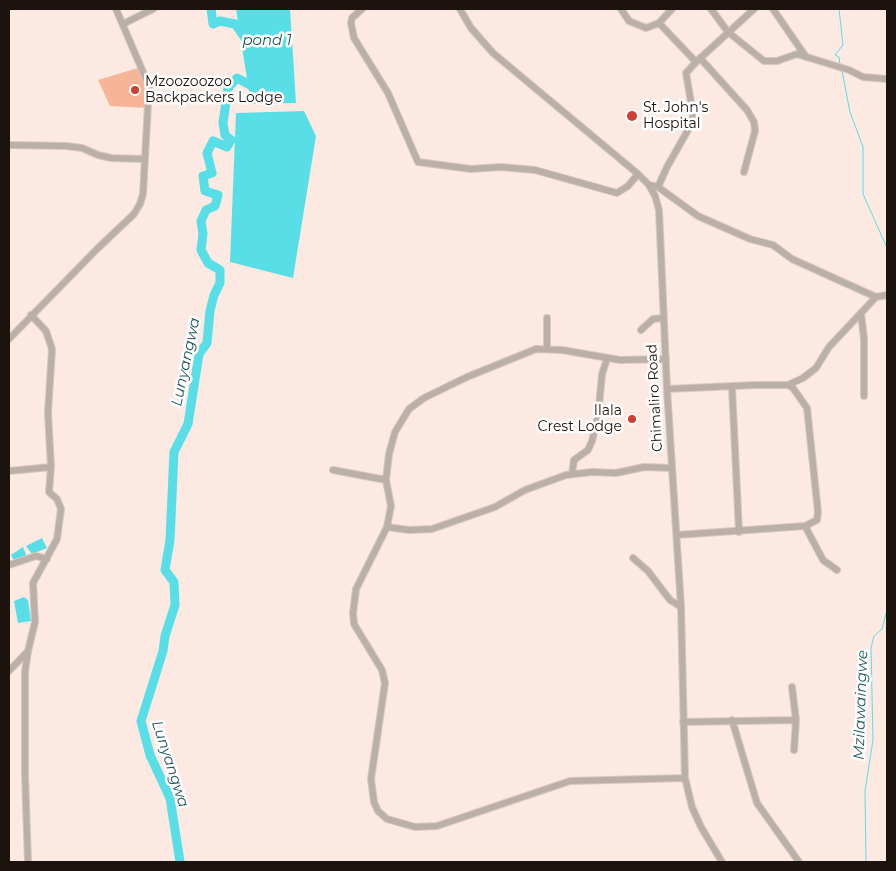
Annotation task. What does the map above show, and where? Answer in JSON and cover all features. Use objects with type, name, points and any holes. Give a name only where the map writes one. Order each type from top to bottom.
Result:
[{"type":"street","points":[[9,339],[134,214],[143,194],[148,86],[116,9]]},
{"type":"street","points":[[123,24],[153,9]]},
{"type":"street","points":[[362,9],[352,18],[354,38],[388,93],[418,162],[471,169],[501,167],[535,170],[617,193],[628,186],[638,174]]},
{"type":"street","name":"Chimaliro Road","points":[[460,9],[471,28],[493,53],[649,185],[659,210],[671,468],[681,607],[685,778],[692,808],[701,828],[722,862]]},
{"type":"street","points":[[621,9],[629,20],[638,26],[646,28],[659,23],[672,9]]},
{"type":"street","points":[[711,9],[728,32],[764,61],[776,61],[794,54],[849,70],[863,78],[887,79]]},
{"type":"street","points":[[658,187],[692,123],[693,114],[686,73],[754,9]]},
{"type":"street","points":[[774,9],[806,56]]},
{"type":"street","points":[[659,23],[747,110],[754,122],[755,131],[744,172]]},
{"type":"street","points":[[9,145],[66,146],[82,148],[98,156],[144,159]]},
{"type":"street","points":[[649,185],[658,187],[698,216],[750,239],[773,245],[792,259],[876,297]]},
{"type":"street","points":[[667,389],[788,385],[803,378],[816,368],[829,347],[876,297],[887,294]]},
{"type":"street","points":[[861,313],[864,339],[864,396]]},
{"type":"street","points":[[28,862],[25,775],[28,651],[35,622],[33,583],[57,539],[61,517],[59,501],[49,494],[51,466],[48,414],[52,349],[46,331],[31,315]]},
{"type":"street","points":[[547,318],[547,348]]},
{"type":"street","points":[[641,330],[653,320],[663,318]]},
{"type":"street","points":[[666,359],[607,359],[547,348],[536,349],[467,376],[424,398],[409,409],[395,432],[386,480],[391,506],[387,527],[356,589],[353,613],[354,624],[382,670],[385,683],[370,779],[374,802],[378,811],[387,819],[415,827],[437,826],[570,781],[685,778]]},
{"type":"street","points":[[572,474],[574,460],[588,450],[592,440],[598,417],[602,374],[607,359]]},
{"type":"street","points":[[677,535],[805,526],[817,520],[815,464],[807,408],[800,396],[788,385]]},
{"type":"street","points":[[732,387],[738,532]]},
{"type":"street","points":[[9,471],[51,466]]},
{"type":"street","points":[[387,527],[408,530],[432,529],[495,507],[525,490],[572,474],[592,472],[616,473],[644,467],[671,468]]},
{"type":"street","points":[[333,470],[386,480]]},
{"type":"street","points":[[805,526],[823,560],[837,570]]},
{"type":"street","points":[[9,565],[36,556],[47,559]]},
{"type":"street","points":[[633,558],[648,571],[670,600],[681,607]]},
{"type":"street","points":[[9,671],[28,651]]},
{"type":"street","points":[[792,688],[796,720],[794,750]]},
{"type":"street","points":[[732,720],[757,803],[799,862]]},
{"type":"street","points":[[683,722],[796,720]]},
{"type":"shaded area","points":[[141,67],[145,76],[147,108],[110,106],[98,80]]},
{"type":"water","name":"pond 1","points":[[236,9],[290,9],[296,103],[251,104]]},
{"type":"water","points":[[304,111],[316,136],[293,278],[230,262],[236,113]]},
{"type":"water","points":[[42,538],[47,548],[32,554],[26,546]]},
{"type":"water","points":[[23,547],[27,557],[15,562],[11,555]]},
{"type":"water","points":[[24,597],[28,600],[31,621],[18,623],[14,601]]},
{"type":"waterway","name":"Lunyangwa","points":[[211,9],[213,24],[220,21],[235,24],[245,38],[247,38]]},
{"type":"waterway","name":"Mzilawaingwe","points":[[839,9],[843,45],[835,55],[839,57],[840,65]]},
{"type":"waterway","name":"Mzilawaingwe","points":[[842,71],[850,112],[863,147],[863,194],[887,248]]},
{"type":"waterway","name":"Lunyangwa","points":[[180,862],[170,798],[150,755],[141,721],[175,605],[174,582],[165,570],[170,540],[174,452],[188,424],[199,354],[207,343],[210,311],[214,295],[220,283],[220,270],[208,263],[201,250],[203,234],[201,221],[206,210],[215,206],[218,195],[205,191],[203,176],[212,173],[207,153],[213,141],[227,147],[231,140],[225,135],[223,123],[228,88],[237,78],[252,86],[257,84]]},
{"type":"waterway","name":"Mzilawaingwe","points":[[866,862],[865,791],[873,740],[871,648],[874,636],[882,629],[887,610]]},
{"type":"place","name":"Mzoozoozoo Backpackers Lodge","points":[[135,90]]},
{"type":"place","name":"St. John's Hospital","points":[[632,116]]},
{"type":"place","name":"Ilala Crest Lodge","points":[[632,419]]}]
